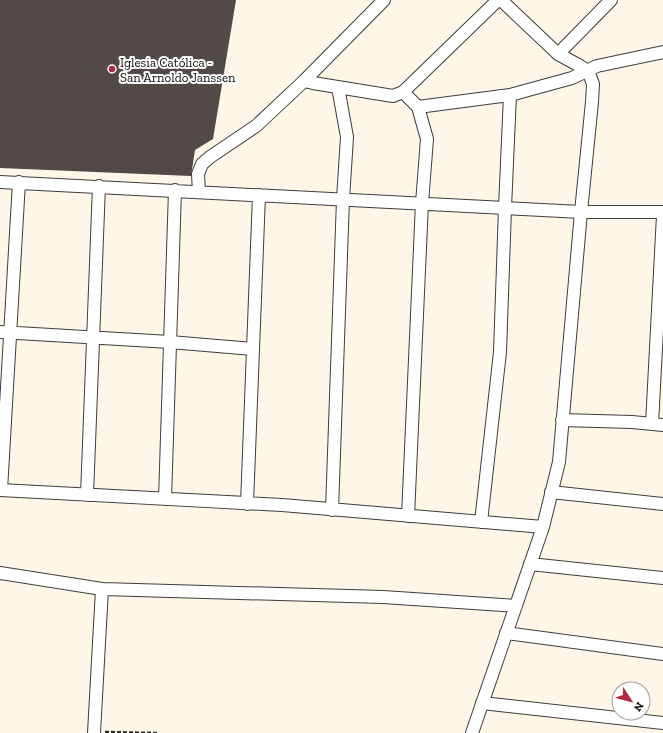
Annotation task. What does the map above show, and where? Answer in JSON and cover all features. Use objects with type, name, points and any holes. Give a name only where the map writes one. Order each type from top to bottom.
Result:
[{"type":"street","points":[[199,192],[198,174],[202,164],[256,126],[304,81],[384,0]]},
{"type":"street","points":[[304,81],[393,96],[402,92],[498,0]]},
{"type":"street","points":[[472,733],[543,527],[559,462],[580,212],[593,84],[586,70],[558,54],[501,0]]},
{"type":"street","points":[[558,54],[611,0]]},
{"type":"street","points":[[418,108],[510,95],[572,78],[597,66],[663,52]]},
{"type":"street","points":[[332,510],[343,199],[347,137],[338,87]]},
{"type":"street","points":[[402,92],[418,108],[426,139],[408,516]]},
{"type":"street","points":[[481,522],[500,352],[510,95]]},
{"type":"street","points":[[0,182],[580,212],[663,214],[657,424],[562,420]]},
{"type":"street","points":[[19,182],[5,333],[1,490],[247,504],[543,527]]},
{"type":"street","points":[[87,495],[98,186]]},
{"type":"street","points":[[165,499],[175,190]]},
{"type":"street","points":[[247,504],[259,195]]},
{"type":"street","points":[[5,333],[170,342],[252,349]]},
{"type":"street","points":[[552,492],[663,504]]},
{"type":"street","points":[[530,564],[663,578]]},
{"type":"street","points":[[0,573],[102,589],[383,596],[516,606]]},
{"type":"street","points":[[94,732],[102,589]]},
{"type":"street","points":[[506,633],[663,654]]},
{"type":"street","points":[[482,703],[663,723]]},
{"type":"path","points":[[94,732],[159,733]]},
{"type":"building","name":"Iglesia Católica - San Arnoldo Janssen","points":[[0,0],[236,0],[213,139],[195,150],[191,176],[0,168]]},
{"type":"place","name":"Iglesia Católica - San Arnoldo Janssen","points":[[112,69]]}]
